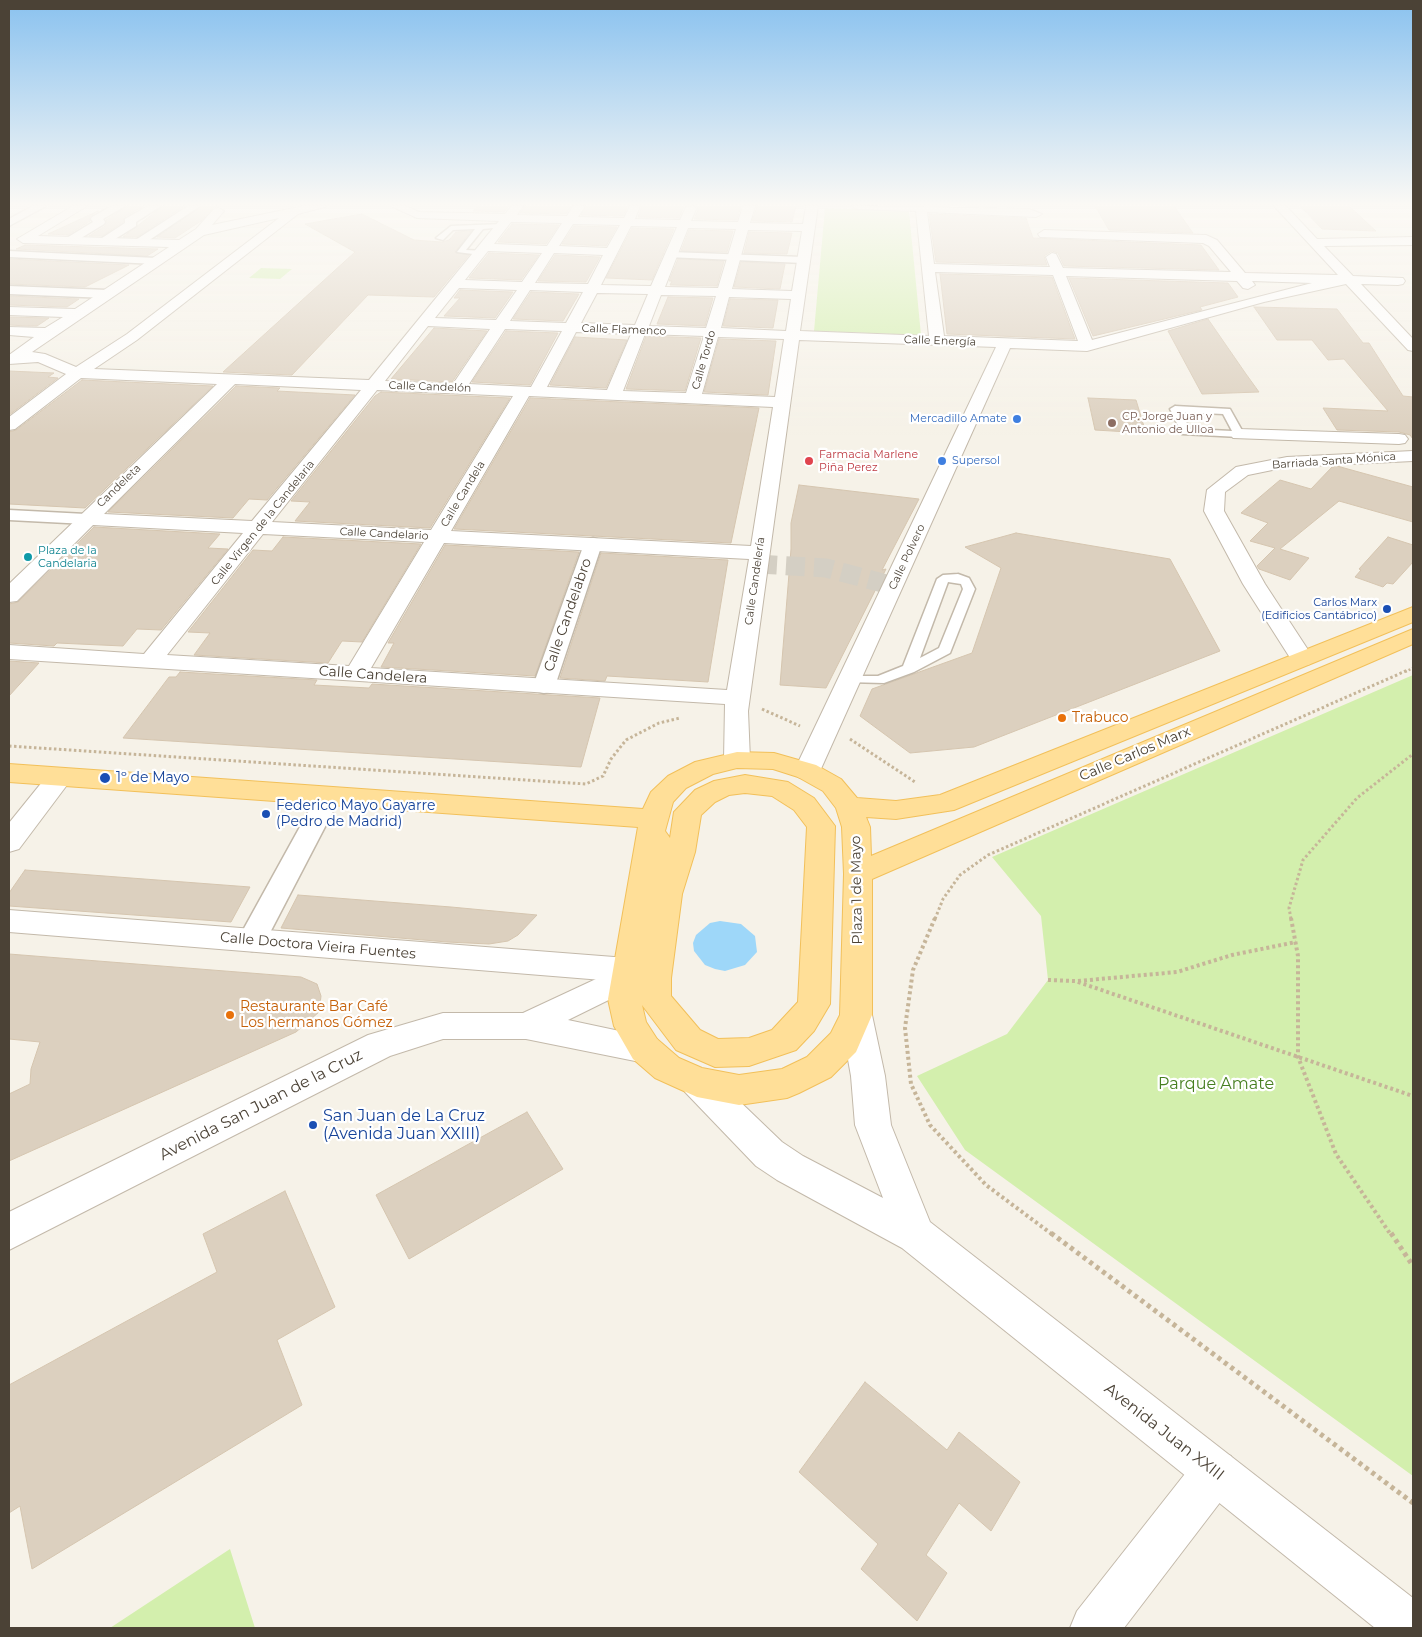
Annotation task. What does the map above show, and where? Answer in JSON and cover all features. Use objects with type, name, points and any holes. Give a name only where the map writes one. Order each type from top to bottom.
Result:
[{"type":"main road","name":"Calle Carlos Marx","points":[[849,806],[896,810],[944,804],[1413,614]]},
{"type":"main road","name":"Calle Carlos Marx","points":[[858,874],[966,826],[1413,636]]},
{"type":"main road","name":"Plaza 1 de Mayo","points":[[736,760],[774,761],[807,771],[832,786],[849,806],[856,827],[858,874],[856,1015],[844,1042],[819,1067],[787,1083],[739,1090],[697,1082],[667,1068],[645,1049],[630,1026],[624,999],[652,826],[662,798],[677,782],[704,768],[736,760]]},
{"type":"main road","points":[[9,774],[329,796],[652,826],[666,854],[669,872],[668,893],[655,978],[654,1000],[688,1040],[715,1053],[749,1052],[784,1040],[802,1022],[814,1004],[821,826],[804,804],[778,788],[745,784],[723,787],[705,796],[688,812],[681,852],[668,893]]},
{"type":"street","points":[[12,359],[124,282]]},
{"type":"street","points":[[9,425],[77,373],[132,337],[202,282]]},
{"type":"street","points":[[458,388],[528,282]]},
{"type":"street","name":"Calle Candela","points":[[356,674],[438,536],[571,328],[595,282]]},
{"type":"street","points":[[613,395],[660,282]]},
{"type":"street","name":"Calle Tordo","points":[[693,398],[727,282]]},
{"type":"street","name":"Calle Candelería","points":[[736,760],[746,703],[760,553],[800,282]]},
{"type":"street","points":[[930,282],[937,341]]},
{"type":"street","points":[[1061,282],[1087,346]]},
{"type":"street","points":[[1245,282],[1260,300]]},
{"type":"street","name":"Calle Energía","points":[[792,337],[1087,346],[1329,282]]},
{"type":"street","points":[[1352,282],[1413,347]]},
{"type":"street","points":[[1381,282],[1401,284]]},
{"type":"street","points":[[456,284],[798,296]]},
{"type":"street","name":"Calle Virgen de la Candelaria","points":[[150,661],[456,284]]},
{"type":"street","points":[[9,290],[106,294]]},
{"type":"street","points":[[9,311],[78,313]]},
{"type":"street","points":[[1387,319],[1404,319]]},
{"type":"street","name":"Calle Flamenco","points":[[426,322],[792,337]]},
{"type":"street","points":[[9,331],[48,333]]},
{"type":"street","points":[[88,349],[132,337]]},
{"type":"street","name":"Calle Polvero","points":[[807,771],[1005,343]]},
{"type":"street","points":[[12,359],[70,353]]},
{"type":"street","points":[[40,357],[77,373]]},
{"type":"street","name":"Calle Candelón","points":[[77,373],[782,402]]},
{"type":"street","name":"Candeleta","points":[[9,596],[232,378]]},
{"type":"street","points":[[1238,434],[1413,440]]},
{"type":"street","name":"Barriada Santa Mónica","points":[[1302,659],[1254,584],[1214,511],[1216,490],[1242,471],[1288,462],[1413,456]]},
{"type":"street","name":"Calle Candelario","points":[[9,515],[760,553]]},
{"type":"street","name":"Calle Candelabro","points":[[544,686],[593,544]]},
{"type":"street","name":"Calle Candelera","points":[[9,652],[544,686],[746,703]]},
{"type":"street","points":[[9,842],[60,777]]},
{"type":"street","points":[[252,940],[329,796]]},
{"type":"street","name":"Calle Doctora Vieira Fuentes","points":[[9,921],[252,940],[627,974]]},
{"type":"street","points":[[526,1026],[627,974]]},
{"type":"street","points":[[856,1015],[868,1076],[873,1125],[916,1236]]},
{"type":"street","name":"Avenida San Juan de la Cruz","points":[[9,1232],[380,1045],[443,1026],[526,1026],[645,1049]]},
{"type":"street","name":"Avenida Juan XXIII","points":[[697,1082],[769,1154],[790,1168],[916,1236],[1412,1628]]},
{"type":"street","points":[[1094,1628],[1215,1472]]},
{"type":"lane","points":[[1175,409],[1226,411],[1238,434],[1186,432],[1175,409]]},
{"type":"lane","points":[[851,679],[879,680],[908,669],[945,650],[969,589],[965,581],[958,578],[943,579],[908,669]]},
{"type":"path","points":[[1413,668],[988,855],[960,875],[943,899],[913,970],[905,1028],[911,1084],[930,1125],[986,1185],[1413,1503]]},
{"type":"path","points":[[746,703],[761,708],[793,724],[806,727]]},
{"type":"path","points":[[9,746],[586,784],[603,776],[611,758],[626,740],[659,723],[684,717]]},
{"type":"path","points":[[843,737],[849,738],[920,785]]},
{"type":"path","points":[[1413,754],[1357,798],[1303,860],[1289,908],[1298,956],[1298,1057],[1336,1154],[1413,1266]]},
{"type":"path","points":[[1048,980],[1075,981],[1177,972],[1232,955],[1296,942]]},
{"type":"path","points":[[1075,981],[1413,1096]]},
{"type":"green space","points":[[818,282],[916,282],[921,335],[814,331]]},
{"type":"green space","name":"Parque Amate","points":[[1413,675],[1413,1476],[965,1150],[917,1076],[1007,1034],[1048,980],[1041,916],[992,857]]},
{"type":"green space","points":[[230,1549],[255,1628],[110,1628]]},
{"type":"water","points":[[720,921],[741,924],[755,936],[757,952],[745,965],[725,971],[715,969],[705,965],[694,951],[693,943],[696,935],[710,923]]},
{"type":"building","points":[[9,282],[94,282],[85,287],[9,284]]},
{"type":"building","points":[[322,282],[446,282],[434,297],[368,295],[292,375],[223,372]]},
{"type":"building","points":[[671,282],[718,282],[717,286],[670,285]]},
{"type":"building","points":[[735,282],[781,282],[780,289],[734,287]]},
{"type":"building","points":[[941,282],[1054,282],[1075,339],[947,334]]},
{"type":"building","points":[[1071,282],[1228,283],[1238,297],[1200,307],[1202,310],[1093,336]]},
{"type":"building","points":[[460,290],[513,292],[495,318],[444,316],[460,298],[454,298]]},
{"type":"building","points":[[531,292],[579,294],[563,321],[513,319]]},
{"type":"building","points":[[9,296],[79,299],[67,307],[9,305]]},
{"type":"building","points":[[668,297],[713,298],[705,326],[657,324]]},
{"type":"building","points":[[730,299],[778,300],[773,328],[723,326]]},
{"type":"building","points":[[1254,307],[1337,309],[1363,343],[1369,343],[1403,396],[1413,397],[1413,439],[1410,435],[1399,432],[1337,430],[1323,408],[1388,411],[1344,359],[1328,360],[1312,340],[1277,340]]},
{"type":"building","points":[[9,317],[49,318],[37,326],[28,326],[9,325]]},
{"type":"building","points":[[1208,319],[1259,392],[1202,394],[1168,331]]},
{"type":"building","points":[[434,328],[487,331],[452,382],[391,379]]},
{"type":"building","points":[[506,331],[558,333],[530,385],[472,382]]},
{"type":"building","points":[[646,336],[701,338],[685,391],[626,389]]},
{"type":"building","points":[[575,337],[627,340],[606,388],[550,385]]},
{"type":"building","points":[[719,339],[776,341],[768,395],[704,392]]},
{"type":"building","points":[[9,371],[54,373],[48,377],[58,378],[9,415]]},
{"type":"building","points":[[82,380],[213,386],[85,508],[9,504],[9,432],[16,430]]},
{"type":"building","points":[[236,386],[280,388],[277,391],[355,395],[267,500],[249,499],[233,518],[108,512]]},
{"type":"building","points":[[381,392],[510,398],[430,528],[295,521],[310,502],[291,501],[375,396]]},
{"type":"building","points":[[530,398],[759,408],[731,543],[454,529]]},
{"type":"building","points":[[1088,398],[1136,400],[1146,433],[1095,430]]},
{"type":"building","points":[[1337,466],[1413,487],[1413,522],[1339,501],[1280,549],[1309,558],[1290,580],[1259,569],[1257,566],[1275,548],[1250,541],[1268,523],[1241,513],[1280,480],[1311,489],[1332,467]]},
{"type":"building","points":[[799,485],[919,499],[882,570],[886,569],[826,688],[780,685],[791,549],[791,523]]},
{"type":"building","points":[[94,527],[220,534],[208,548],[228,549],[161,630],[137,629],[123,646],[57,643],[54,646],[9,643],[9,604],[18,602]]},
{"type":"building","points":[[1016,533],[1170,559],[1220,651],[974,747],[910,753],[860,716],[872,689],[972,653],[1001,568],[965,547]]},
{"type":"building","points":[[283,537],[421,544],[362,642],[342,641],[328,663],[194,655],[210,633],[188,632],[253,550],[272,551]]},
{"type":"building","points":[[1388,537],[1413,545],[1413,562],[1393,584],[1387,583],[1383,587],[1355,577],[1361,570],[1359,569]]},
{"type":"building","points":[[445,545],[579,552],[535,676],[381,667],[394,643],[388,643]]},
{"type":"building","points":[[601,553],[728,560],[708,682],[607,676],[605,681],[560,678]]},
{"type":"building","points":[[9,661],[39,663],[9,696]]},
{"type":"building","points":[[180,672],[317,680],[314,685],[369,688],[372,684],[600,698],[581,767],[123,738],[169,677],[176,677]]},
{"type":"building","points":[[25,870],[250,887],[231,922],[9,906],[9,893]]},
{"type":"building","points":[[298,895],[537,915],[518,935],[508,941],[489,944],[281,928]]},
{"type":"building","points":[[9,954],[301,977],[317,984],[321,996],[319,1012],[296,1032],[9,1161],[9,1094],[30,1084],[31,1069],[40,1042],[9,1039]]},
{"type":"building","points":[[527,1112],[563,1169],[409,1259],[376,1195]]},
{"type":"building","points":[[285,1191],[335,1307],[277,1340],[302,1405],[32,1569],[20,1506],[9,1513],[9,1385],[217,1272],[203,1234]]},
{"type":"building","points":[[865,1382],[947,1450],[959,1432],[1020,1482],[991,1531],[959,1503],[926,1555],[947,1573],[917,1621],[861,1569],[878,1544],[799,1472]]},
{"type":"tunnel","points":[[758,564],[826,568],[894,586]]},
{"type":"place","name":"Mercadillo Amate","points":[[1017,419]]},
{"type":"place","name":"CP. Jorge Juan y Antonio de Ulloa","points":[[1112,423]]},
{"type":"place","name":"Farmacia Marlene Piña Perez","points":[[809,461]]},
{"type":"place","name":"Supersol","points":[[942,461]]},
{"type":"place","name":"Plaza de la Candelaria","points":[[28,557]]},
{"type":"place","name":"Carlos Marx (Edificios Cantábrico)","points":[[1387,609]]},
{"type":"place","name":"Trabuco","points":[[1062,718]]},
{"type":"place","name":"1º de Mayo","points":[[105,778]]},
{"type":"place","name":"Federico Mayo Gayarre (Pedro de Madrid)","points":[[266,814]]},
{"type":"place","name":"Restaurante Bar Café Los hermanos Gómez","points":[[230,1015]]},
{"type":"place","name":"San Juan de La Cruz (Avenida Juan XXIII)","points":[[313,1125]]}]
